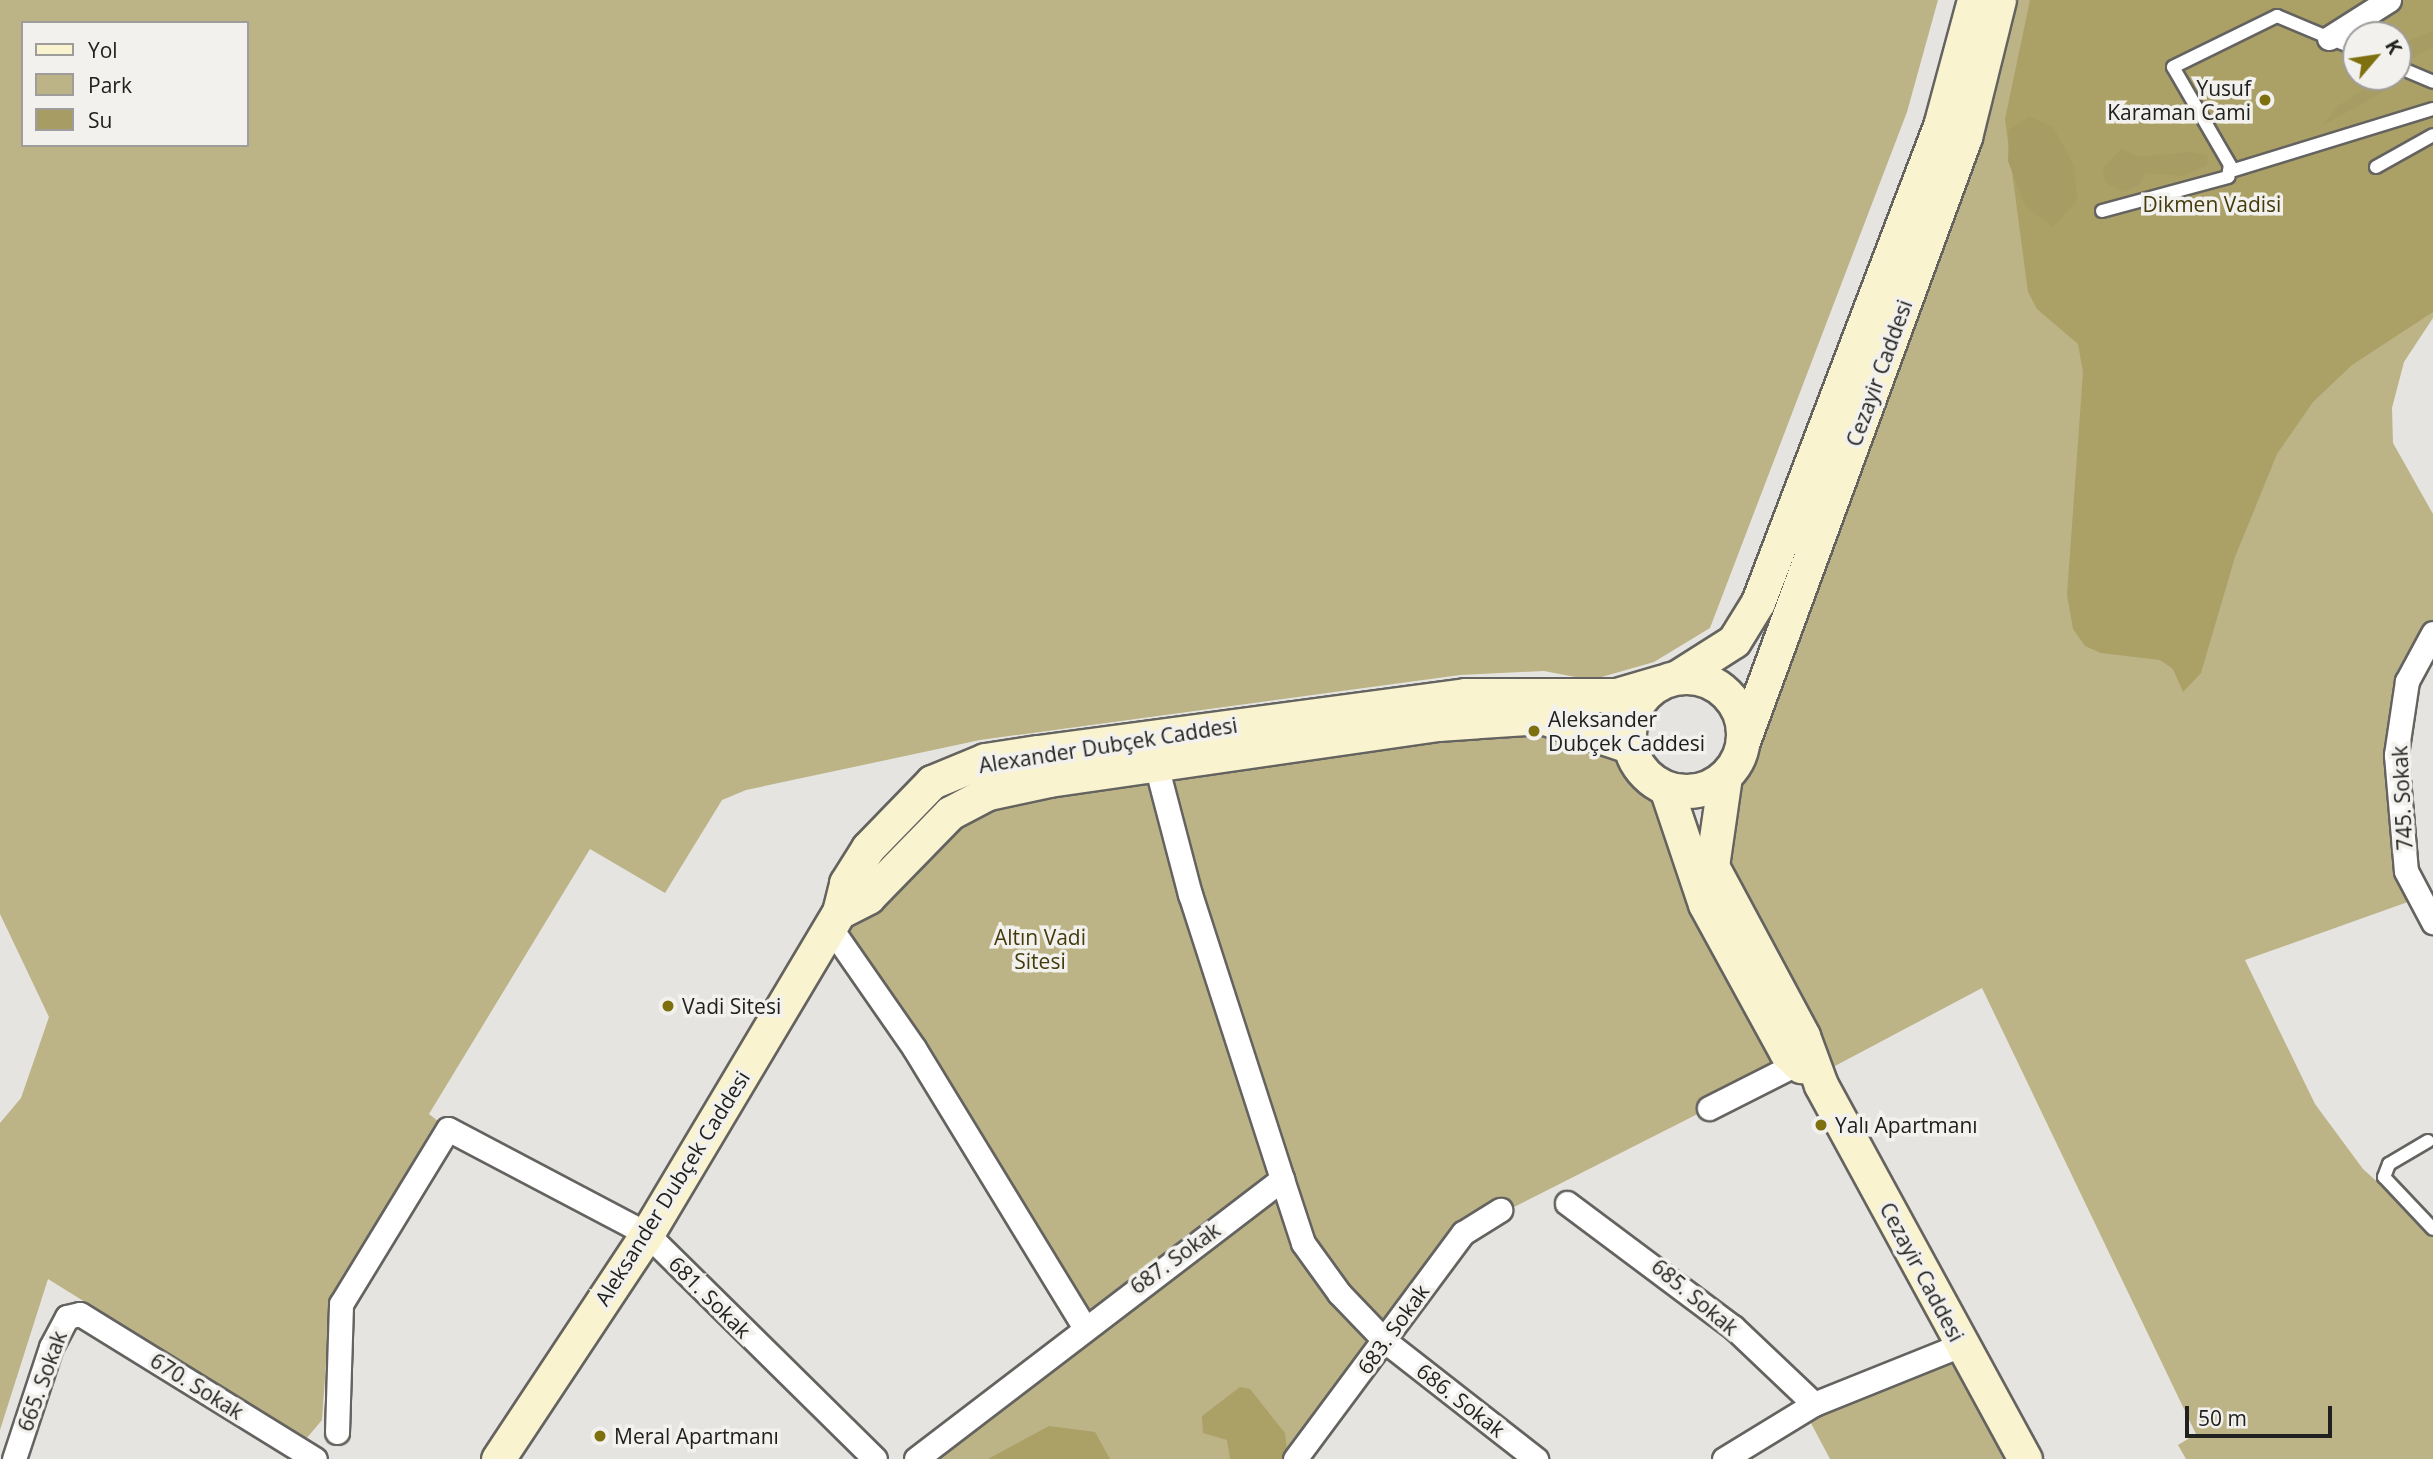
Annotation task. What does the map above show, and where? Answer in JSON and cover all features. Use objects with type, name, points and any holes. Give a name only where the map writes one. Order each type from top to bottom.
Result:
[{"type":"main road","name":"Cezayir Caddesi","points":[[1670,679],[1734,640],[1758,602],[1940,126],[1974,0]]},
{"type":"main road","name":"Cezayir Caddesi","points":[[1743,741],[1965,137],[1999,0]]},
{"type":"main road","points":[[1698,677],[1729,695],[1739,710],[1743,741],[1725,776],[1705,789],[1666,789],[1649,779],[1629,746],[1634,708],[1670,679],[1698,677]]},
{"type":"main road","name":"Alexander Dubçek Caddesi","points":[[835,919],[846,883],[894,817],[932,782],[985,760],[1465,695],[1616,695],[1670,679]]},
{"type":"main road","name":"Alexander Dubçek Caddesi","points":[[835,919],[868,897],[950,813],[988,793],[1155,761],[1542,717],[1629,746]]},
{"type":"main road","name":"Cezayir Caddesi","points":[[1725,776],[1713,866],[1725,916]]},
{"type":"main road","name":"Cezayir Caddesi","points":[[1666,789],[1725,916],[2025,1459]]},
{"type":"main road","name":"Aleksander Dubçek Caddesi","points":[[498,1459],[647,1234],[835,919]]},
{"type":"street","points":[[2329,38],[2389,0]]},
{"type":"street","name":"745. Sokak","points":[[2433,632],[2407,681],[2396,755],[2406,871],[2433,922]]},
{"type":"street","points":[[1155,761],[1190,894],[1303,1243],[1385,1341]]},
{"type":"street","points":[[835,919],[1083,1325]]},
{"type":"street","points":[[1709,1108],[1802,1059]]},
{"type":"street","name":"681. Sokak","points":[[337,1432],[341,1304],[448,1129],[647,1234],[875,1459]]},
{"type":"street","name":"687. Sokak","points":[[916,1459],[1083,1325],[1282,1179]]},
{"type":"street","name":"685. Sokak","points":[[1567,1203],[1693,1294],[1814,1404]]},
{"type":"street","name":"683. Sokak","points":[[1295,1459],[1463,1233],[1500,1210]]},
{"type":"street","name":"665. Sokak","points":[[14,1459],[51,1347],[66,1317],[80,1314]]},
{"type":"street","name":"670. Sokak","points":[[80,1314],[315,1459]]},
{"type":"street","name":"686. Sokak","points":[[1385,1341],[1536,1459]]},
{"type":"street","points":[[1724,1459],[1814,1404],[1961,1345]]},
{"type":"lane","points":[[2231,171],[2173,67],[2266,17],[2342,43]]},
{"type":"lane","points":[[2412,73],[2433,82]]},
{"type":"lane","points":[[2102,211],[2223,180],[2231,171],[2433,109]]},
{"type":"lane","points":[[2376,167],[2433,135]]},
{"type":"lane","points":[[2428,1141],[2389,1164],[2385,1177],[2433,1229]]},
{"type":"green space","points":[[0,0],[1938,0],[1907,112],[1710,628],[1654,662],[1591,680],[1544,671],[1460,675],[980,740],[746,790],[722,800],[665,893],[590,849],[429,1114],[448,1129],[341,1304],[326,1364],[322,1420],[306,1439],[48,1279],[0,1430],[0,1123],[21,1098],[49,1017],[0,914]]},
{"type":"green space","points":[[1999,0],[2433,0],[2433,318],[2404,362],[2392,408],[2393,443],[2433,514],[2433,633],[2396,755],[2419,898],[2245,960],[2315,1104],[2363,1169],[2433,1232],[2433,1459],[2186,1459],[2178,1445],[2196,1434],[1982,988],[1818,1075],[1713,834]]},
{"type":"green space","name":"Dikmen Vadisi","points":[[2030,0],[2433,0],[2433,312],[2352,365],[2313,402],[2277,454],[2235,557],[2201,673],[2183,692],[2173,669],[2160,660],[2101,653],[2085,646],[2073,629],[2067,595],[2083,372],[2078,344],[2037,309],[2028,292],[2005,119]]},
{"type":"green space","name":"Altın Vadi Sitesi","points":[[1438,724],[1590,731],[1637,764],[1705,904],[1798,1063],[1463,1233],[1295,1459],[916,1459],[1083,1325],[830,927],[950,813]]},
{"type":"green space","points":[[1961,1345],[2025,1459],[1830,1459],[1804,1410]]},
{"type":"green space","points":[[1240,1387],[1250,1389],[1285,1433],[1288,1459],[1230,1459],[1227,1440],[1203,1433],[1202,1416]]},
{"type":"green space","points":[[1049,1426],[1095,1432],[1110,1459],[988,1459]]},
{"type":"water","points":[[2433,31],[2433,47],[2413,58],[2412,39]]},
{"type":"water","points":[[2361,91],[2384,91],[2322,126],[2338,106]]},
{"type":"water","points":[[2029,116],[2053,127],[2074,166],[2077,200],[2053,227],[2025,206],[2008,161],[2009,130]]},
{"type":"water","points":[[2121,149],[2140,157],[2192,152],[2208,156],[2207,165],[2183,176],[2146,173],[2139,186],[2122,192],[2105,182],[2103,168]]},
{"type":"place","name":"Yusuf Karaman Cami","points":[[2265,100]]},
{"type":"place","name":"Aleksander Dubçek Caddesi","points":[[1534,731]]},
{"type":"place","name":"Vadi Sitesi","points":[[668,1006]]},
{"type":"place","name":"Yalı Apartmanı","points":[[1821,1125]]},
{"type":"place","name":"Meral Apartmanı","points":[[600,1436]]}]
